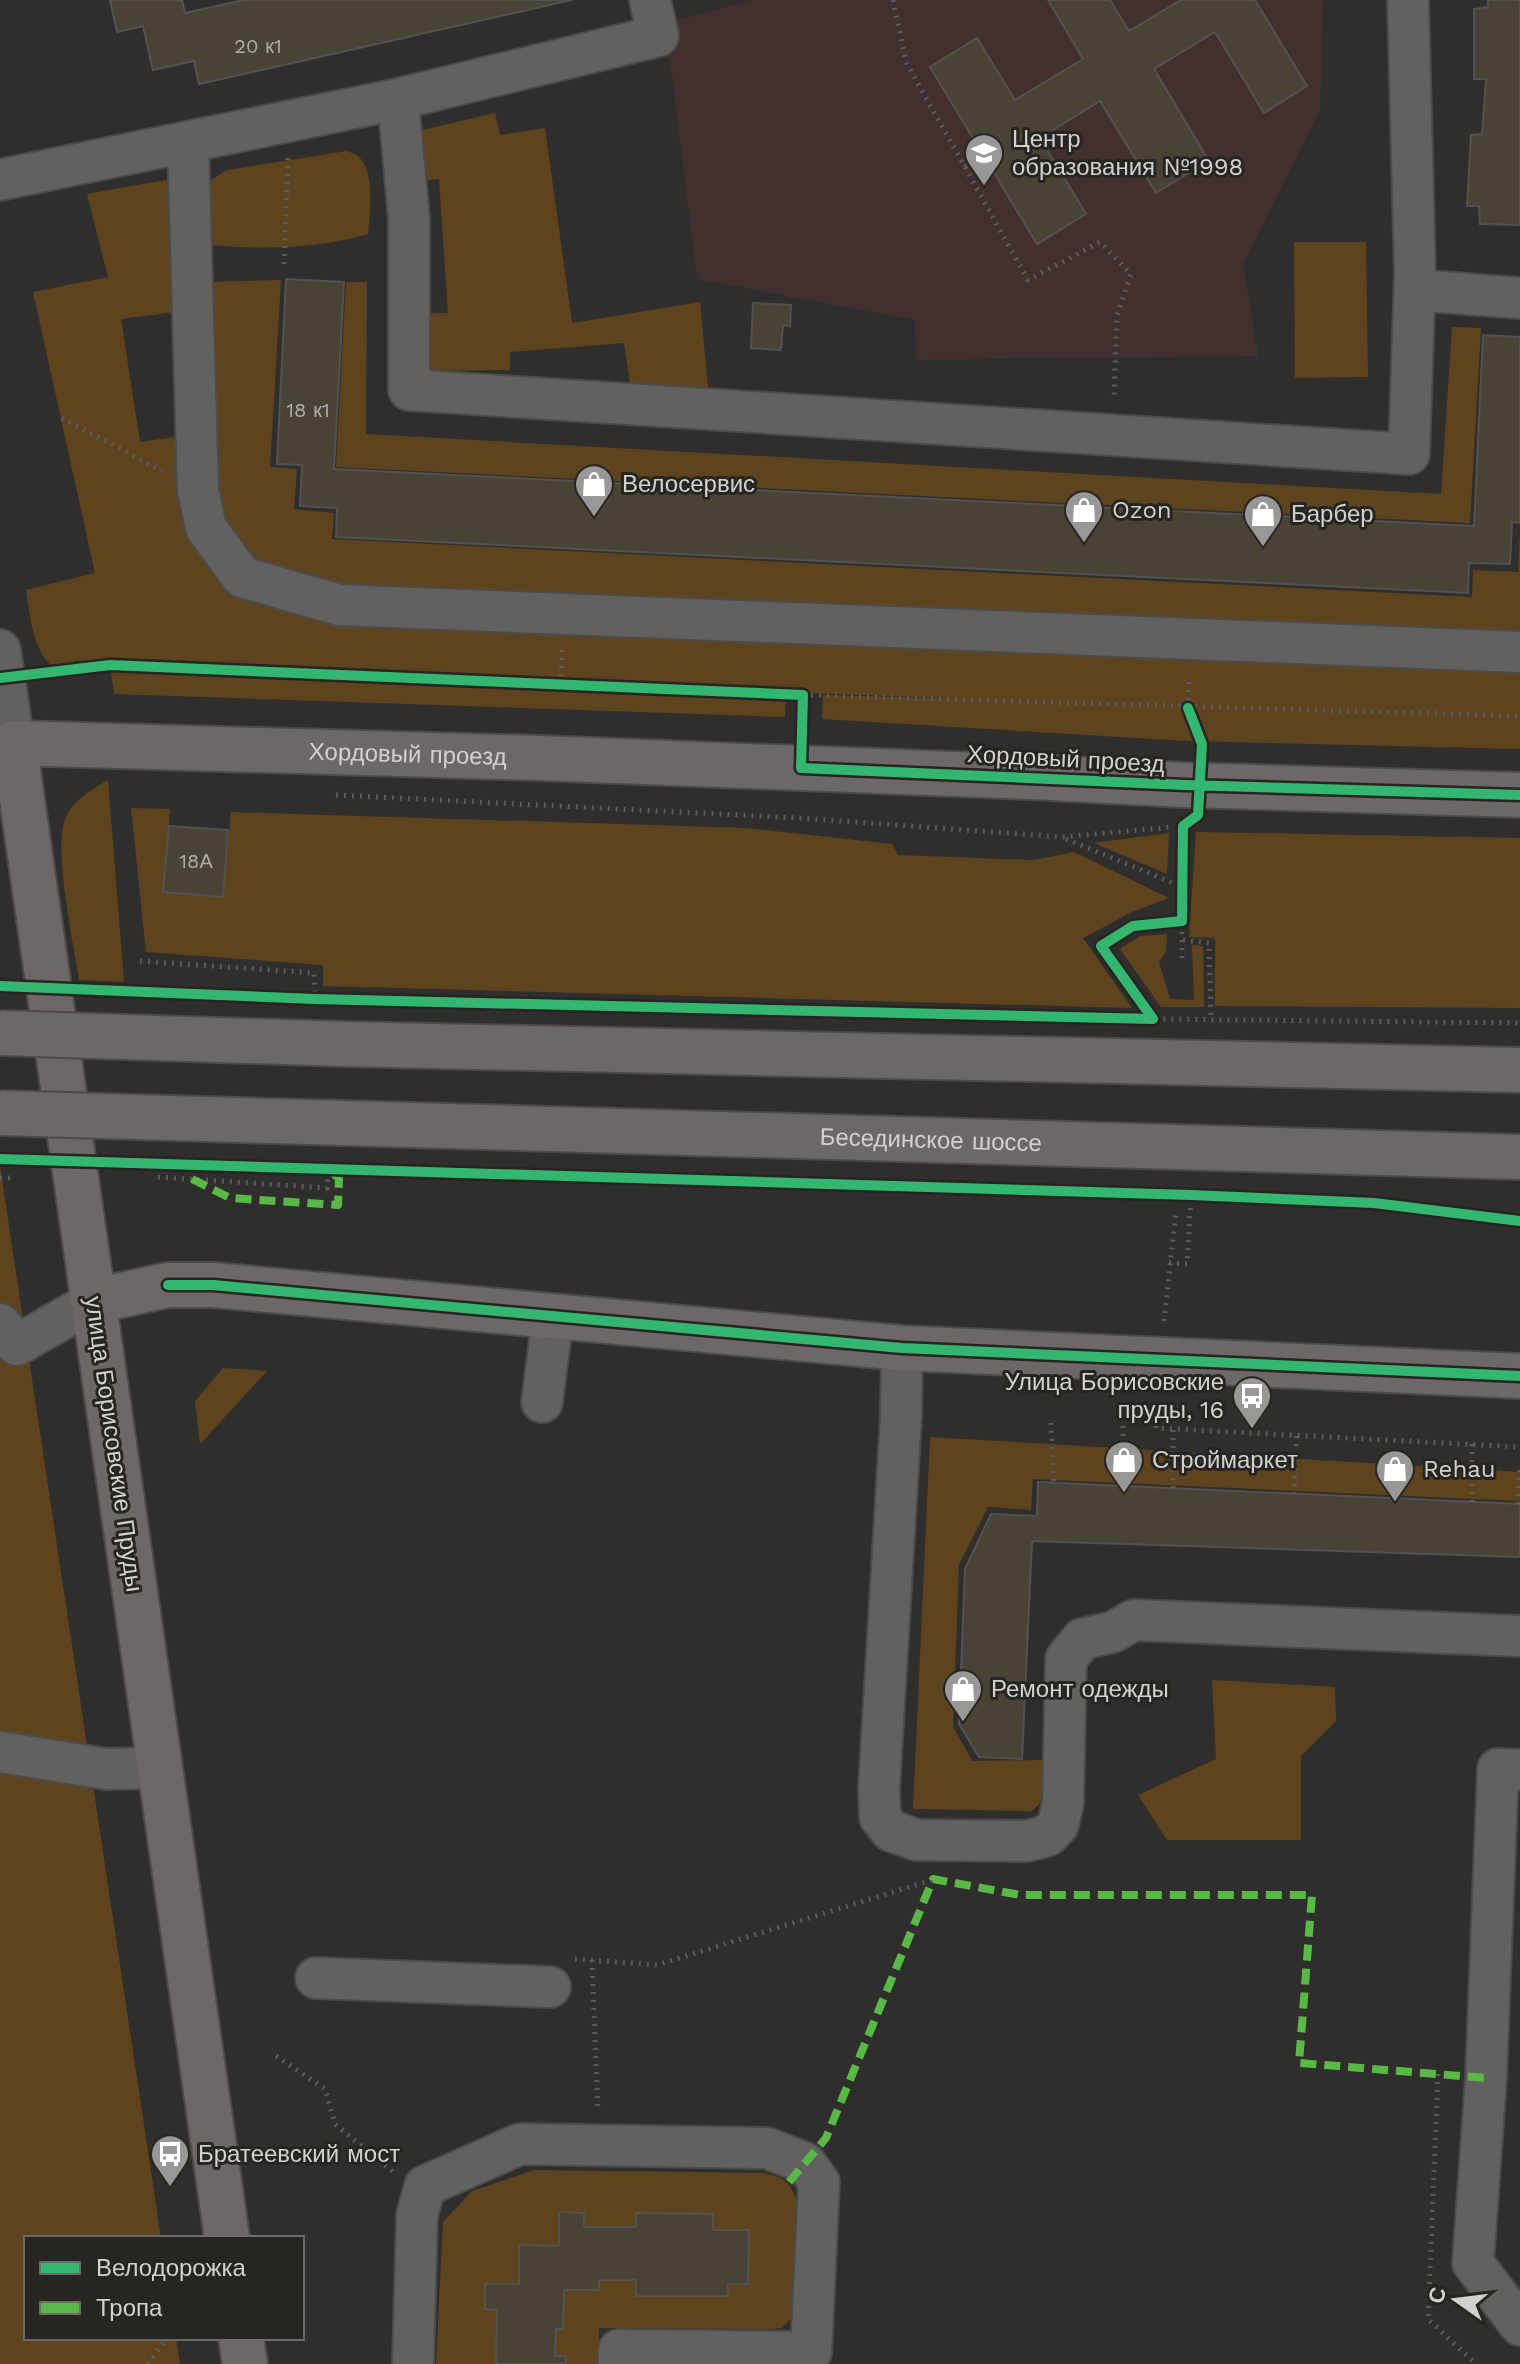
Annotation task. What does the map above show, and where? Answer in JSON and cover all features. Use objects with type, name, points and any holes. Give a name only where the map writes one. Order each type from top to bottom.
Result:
[{"type":"main road","name":"Хордовый проезд","points":[[14,743],[540,758],[1200,786],[1520,795]]},
{"type":"main road","name":"улица Борисовские Пруды","points":[[14,743],[227,2236]]},
{"type":"main road","points":[[0,1033],[345,1044],[1520,1070]]},
{"type":"main road","name":"Бесединское шоссе","points":[[0,1113],[1520,1157]]},
{"type":"main road","points":[[94,1301],[168,1285],[213,1285],[902,1348],[1520,1376]]},
{"type":"main road","points":[[241,2340],[245,2364]]},
{"type":"street","points":[[0,180],[398,99],[658,36],[650,0]]},
{"type":"street","points":[[398,99],[409,219],[409,390],[1409,454],[1415,290],[1408,0]]},
{"type":"street","points":[[188,142],[198,490],[206,528],[242,577],[339,605],[1520,652]]},
{"type":"street","points":[[1415,290],[1520,298]]},
{"type":"street","name":"улица Борисовские Пруды","points":[[0,650],[14,743]]},
{"type":"street","points":[[0,1324],[17,1345],[94,1301]]},
{"type":"street","points":[[542,1402],[553,1316]]},
{"type":"street","points":[[902,1348],[879,1788],[880,1817],[891,1831],[917,1840],[1027,1841],[1047,1836],[1058,1825],[1063,1803],[1066,1659],[1082,1639],[1113,1632],[1134,1620],[1520,1636]]},
{"type":"street","points":[[0,1752],[106,1769],[160,1768]]},
{"type":"street","points":[[1520,1770],[1498,1769],[1486,2078],[1473,2263],[1520,2325]]},
{"type":"street","points":[[316,1978],[550,1987]]},
{"type":"street","points":[[413,2364],[417,2215],[425,2186],[520,2144],[767,2148],[805,2163],[819,2182],[811,2358],[619,2350],[619,2364]]},
{"type":"path","points":[[893,0],[906,62],[1028,280],[1100,242],[1131,274],[1117,315],[1114,436]]},
{"type":"path","points":[[274,156],[289,153],[284,264]]},
{"type":"path","points":[[965,167],[983,156]]},
{"type":"path","points":[[62,418],[198,490]]},
{"type":"path","points":[[48,672],[125,666]]},
{"type":"path","points":[[545,683],[576,685]]},
{"type":"path","points":[[799,694],[1520,716]]},
{"type":"path","points":[[1188,708],[1193,720]]},
{"type":"path","points":[[328,795],[799,818],[1062,837],[1183,826],[1198,815],[1200,786]]},
{"type":"path","points":[[1062,837],[1183,904]]},
{"type":"path","points":[[1182,958],[1183,872]]},
{"type":"path","points":[[1183,904],[1133,926],[1101,946],[1153,1019],[1520,1023]]},
{"type":"path","points":[[1183,940],[1209,943],[1211,1018]]},
{"type":"path","points":[[140,961],[314,973],[315,999]]},
{"type":"path","points":[[158,1177],[327,1188],[329,1169]]},
{"type":"path","points":[[0,1178],[13,1178]]},
{"type":"path","points":[[1169,1263],[1187,1264],[1191,1195]]},
{"type":"path","points":[[1163,1322],[1176,1212]]},
{"type":"path","points":[[1159,1402],[1156,1428],[1520,1447]]},
{"type":"path","points":[[1051,1423],[1054,1483]]},
{"type":"path","points":[[1123,1426],[1125,1486]]},
{"type":"path","points":[[1173,1428],[1173,1488]]},
{"type":"path","points":[[1294,1494],[1297,1435]]},
{"type":"path","points":[[1472,1444],[1472,1502]]},
{"type":"path","points":[[1518,1504],[1520,1466]]},
{"type":"path","points":[[599,2146],[592,1960],[657,1965],[933,1879]]},
{"type":"path","points":[[276,2056],[325,2089],[335,2124],[422,2199]]},
{"type":"path","points":[[148,2364],[166,2340]]},
{"type":"shaded area","name":"Центр образования №1998","points":[[751,0],[1323,0],[1320,110],[1243,264],[1258,356],[916,360],[915,320],[697,279],[670,58],[663,24]]},
{"type":"shaded area","points":[[495,113],[500,135],[545,128],[572,323],[700,302],[710,409],[633,405],[624,343],[510,352],[510,370],[421,371],[419,314],[448,313],[439,179],[410,183],[406,134]]},
{"type":"shaded area","points":[[347,151],[359,157],[367,173],[370,194],[368,234],[291,247],[213,245],[207,230],[203,185],[227,170]]},
{"type":"shaded area","points":[[177,178],[183,311],[121,319],[140,442],[196,434],[242,577],[339,605],[1520,654],[1520,749],[1187,741],[822,719],[823,695],[974,699],[563,684],[786,694],[785,717],[114,694],[110,665],[58,671],[49,664],[38,645],[26,590],[95,573],[33,292],[108,277],[87,194]]},
{"type":"shaded area","points":[[1294,242],[1366,242],[1368,377],[1295,378]]},
{"type":"shaded area","points":[[281,280],[270,467],[297,469],[294,509],[334,513],[332,539],[1472,597],[1473,570],[1518,572],[1520,533],[1520,647],[340,600],[263,578],[212,508],[207,282]]},
{"type":"shaded area","points":[[346,282],[367,282],[366,434],[1441,494],[1452,327],[1481,328],[1470,523],[336,467]]},
{"type":"shaded area","points":[[108,780],[124,982],[79,980],[61,850],[62,831],[69,811],[90,791]]},
{"type":"shaded area","points":[[131,808],[170,809],[164,892],[223,897],[231,812],[746,828],[892,844],[898,855],[1034,860],[1074,852],[1169,898],[1132,912],[1083,938],[1132,1008],[323,986],[323,965],[146,952]]},
{"type":"shaded area","points":[[1196,832],[1520,838],[1520,1008],[1215,1006],[1215,938],[1189,937]]},
{"type":"shaded area","points":[[1169,833],[1167,874],[1094,843]]},
{"type":"shaded area","points":[[1167,934],[1166,952],[1159,962],[1170,999],[1194,1000],[1192,945],[1203,946],[1204,1007],[1161,1007],[1120,949],[1140,936]]},
{"type":"shaded area","points":[[0,1166],[161,2236],[24,2236],[24,2340],[176,2340],[180,2364],[0,2364]]},
{"type":"shaded area","points":[[223,1368],[267,1371],[200,1444],[195,1401]]},
{"type":"shaded area","points":[[930,1437],[1520,1472],[1520,1501],[1033,1479],[1031,1510],[988,1507],[959,1565],[953,1726],[972,1761],[1044,1760],[1046,1797],[1032,1811],[913,1809]]},
{"type":"shaded area","points":[[1212,1680],[1335,1687],[1336,1721],[1301,1756],[1301,1840],[1167,1840],[1138,1795],[1216,1759]]},
{"type":"shaded area","points":[[534,2170],[764,2173],[781,2178],[796,2198],[792,2317],[782,2328],[769,2329],[599,2328],[599,2364],[436,2364],[443,2222],[472,2191]]},
{"type":"building","points":[[110,0],[182,0],[185,13],[244,0],[572,0],[199,84],[194,61],[153,70],[143,26],[117,32]]},
{"type":"building","points":[[1048,0],[1110,0],[1129,31],[1181,0],[1255,0],[1307,86],[1264,113],[1215,32],[1154,69],[1209,161],[1156,193],[1100,101],[1040,138],[1086,214],[1037,244],[930,67],[977,38],[1015,100],[1083,59]]},
{"type":"building","points":[[1488,0],[1520,0],[1520,225],[1480,224],[1479,206],[1467,206],[1471,135],[1482,134],[1486,79],[1474,79],[1474,9],[1488,7]]},
{"type":"building","points":[[286,279],[344,282],[334,469],[1474,526],[1483,335],[1520,337],[1520,523],[1512,522],[1510,564],[1469,563],[1468,593],[336,537],[337,508],[300,506],[302,465],[277,464]]},
{"type":"building","points":[[753,303],[791,305],[790,326],[783,325],[781,350],[751,348]]},
{"type":"building","points":[[169,826],[228,830],[223,897],[163,892]]},
{"type":"building","points":[[1038,1482],[1520,1504],[1520,1557],[1032,1541],[1022,1759],[979,1757],[959,1724],[965,1569],[991,1514],[1037,1516]]},
{"type":"building","points":[[559,2212],[584,2213],[584,2227],[636,2227],[636,2213],[713,2214],[713,2230],[749,2230],[748,2284],[728,2284],[728,2296],[636,2296],[636,2280],[599,2280],[599,2290],[564,2290],[563,2329],[556,2329],[555,2356],[566,2356],[566,2364],[496,2364],[497,2310],[485,2309],[485,2284],[519,2284],[519,2245],[559,2246]]},
{"type":"marked path","points":[[192,1179],[230,1198],[338,1205],[339,1179],[329,1169]]},
{"type":"marked path","points":[[789,2182],[826,2138],[933,1879],[1020,1895],[1312,1895],[1299,2063],[1486,2078]]},
{"type":"cycle path","points":[[0,678],[110,665],[803,695],[801,768],[1185,785],[1520,795]]},
{"type":"cycle path","points":[[1153,1019],[1101,946],[1133,926],[1182,921],[1183,826],[1198,815],[1202,744],[1188,708]]},
{"type":"cycle path","points":[[0,986],[315,999],[1153,1019]]},
{"type":"cycle path","points":[[0,1159],[1191,1195],[1374,1203],[1520,1221]]},
{"type":"cycle path","points":[[168,1285],[213,1285],[902,1348],[1520,1376]]},
{"type":"place","name":"Центр образования №1998","points":[[984,187]]},
{"type":"place","name":"Велосервис","points":[[594,518]]},
{"type":"place","name":"Ozon","points":[[1084,544]]},
{"type":"place","name":"Барбер","points":[[1263,548]]},
{"type":"place","name":"Улица Борисовские пруды, 16","points":[[1252,1430]]},
{"type":"place","name":"Строймаркет","points":[[1124,1494]]},
{"type":"place","name":"Rehau","points":[[1395,1503]]},
{"type":"place","name":"Ремонт одежды","points":[[963,1723]]},
{"type":"place","name":"Братеевский мост","points":[[170,2188]]}]
